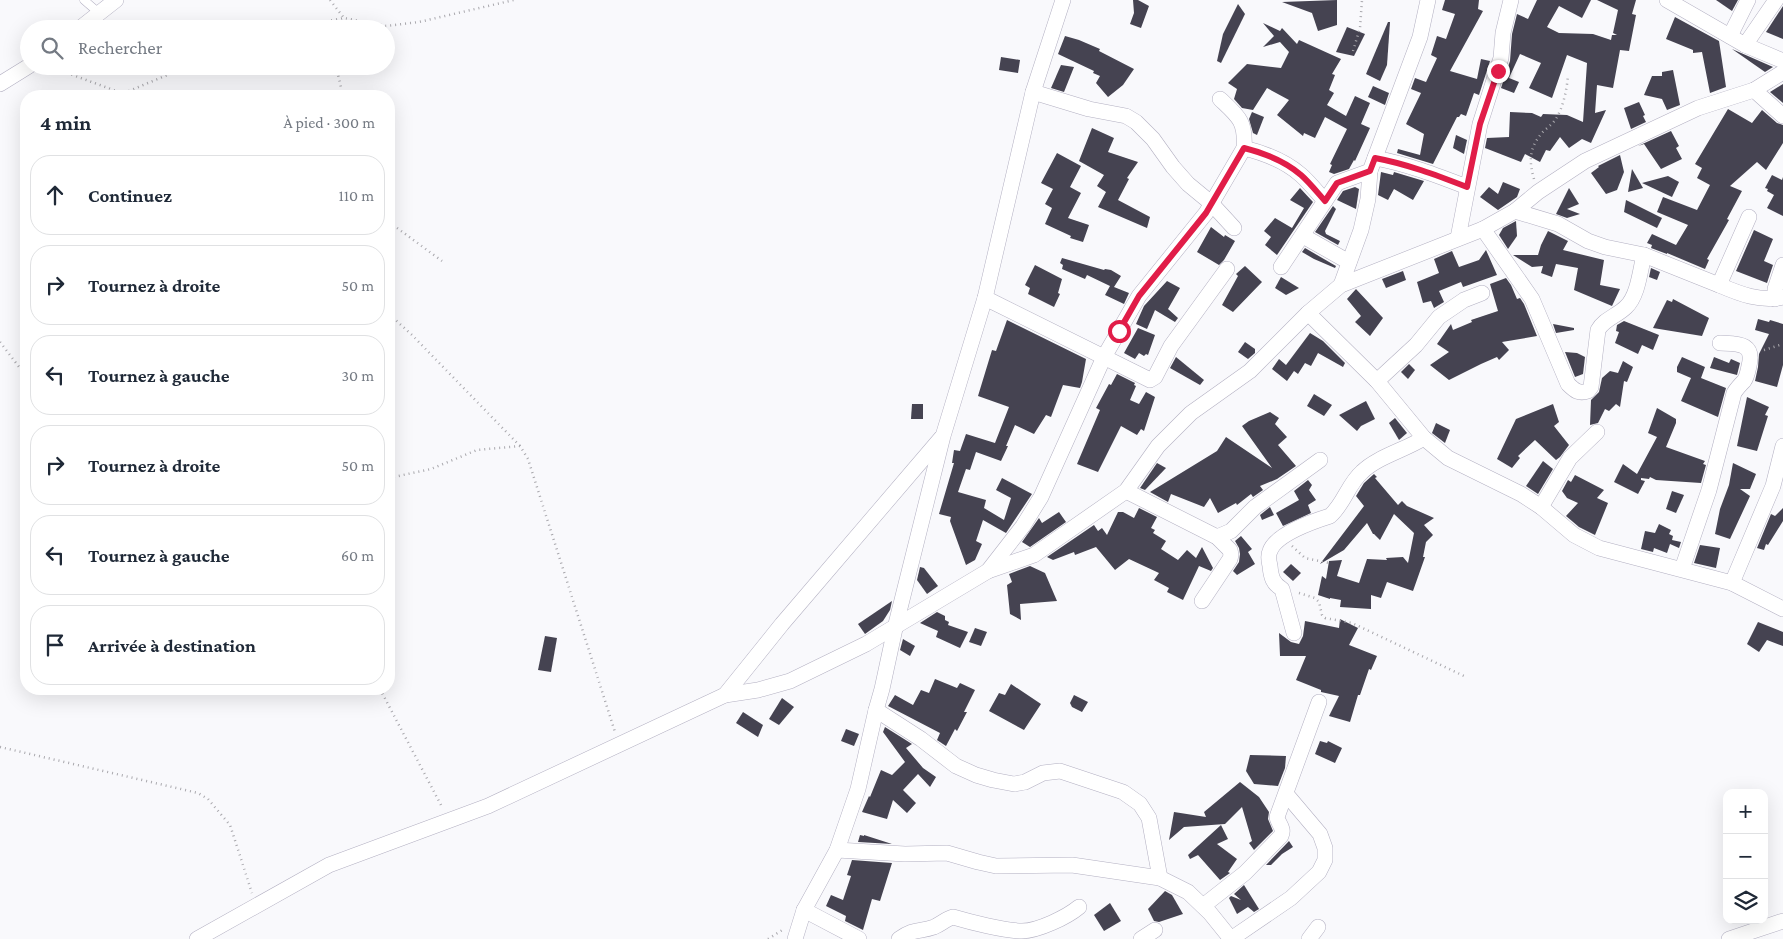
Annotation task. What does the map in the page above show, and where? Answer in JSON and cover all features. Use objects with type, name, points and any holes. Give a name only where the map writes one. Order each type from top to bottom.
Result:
[{"type":"street","points":[[90,20],[116,0]]},
{"type":"street","points":[[795,939],[804,910],[837,850],[858,789],[896,624],[943,436],[985,298],[1033,92],[1062,0]]},
{"type":"street","points":[[1341,285],[1361,230],[1368,199],[1372,165],[1420,37],[1428,0]]},
{"type":"street","points":[[1458,238],[1480,124],[1501,58],[1503,34],[1511,0]]},
{"type":"street","points":[[1667,0],[1745,45],[1783,61]]},
{"type":"street","points":[[1730,36],[1748,0]]},
{"type":"street","points":[[1745,45],[1776,0]]},
{"type":"street","points":[[0,84],[20,72]]},
{"type":"street","points":[[197,939],[329,865],[488,806],[725,695],[758,690],[790,681],[866,644],[896,624],[988,571],[1034,555],[1126,491],[1158,446],[1191,413],[1250,371],[1308,313],[1341,285],[1483,229],[1515,211],[1538,192],[1585,160],[1698,108],[1754,90],[1783,72]]},
{"type":"street","points":[[1754,90],[1783,116]]},
{"type":"street","points":[[1033,92],[1089,109],[1126,116],[1136,122],[1153,139],[1188,184],[1211,203],[1234,228]]},
{"type":"street","points":[[988,571],[1023,526],[1041,497],[1104,357],[1139,296],[1206,213],[1244,148],[1245,136],[1242,122],[1220,99]]},
{"type":"street","points":[[1244,148],[1262,153],[1286,164],[1301,175],[1325,201]]},
{"type":"street","points":[[1281,267],[1337,183],[1372,165],[1398,162],[1467,187]]},
{"type":"street","points":[[1515,211],[1558,224],[1605,248],[1644,255],[1747,296],[1765,299],[1779,298],[1775,289],[1783,265]]},
{"type":"street","points":[[1719,285],[1749,217]]},
{"type":"street","points":[[1483,229],[1532,300],[1568,384],[1574,391],[1582,393],[1588,392],[1591,386],[1598,330],[1601,324],[1627,307],[1633,298],[1644,255]]},
{"type":"street","points":[[1303,236],[1349,262]]},
{"type":"street","points":[[985,298],[1153,380],[1171,346],[1227,269]]},
{"type":"street","points":[[1377,381],[1416,345],[1439,317],[1464,300],[1482,293]]},
{"type":"street","points":[[1308,313],[1377,381],[1424,438],[1448,458],[1521,494],[1541,507],[1574,535],[1599,548],[1732,583],[1783,609]]},
{"type":"street","points":[[1682,569],[1709,490],[1734,393],[1745,380],[1751,358],[1746,347],[1739,344],[1720,343]]},
{"type":"street","points":[[1541,507],[1570,458],[1597,432]]},
{"type":"street","points":[[725,695],[782,624],[943,436]]},
{"type":"street","points":[[1294,632],[1282,589],[1277,586],[1272,578],[1269,561],[1270,551],[1275,543],[1283,535],[1330,516],[1336,511],[1351,485],[1369,466],[1386,456],[1410,447],[1424,438]]},
{"type":"street","points":[[1732,583],[1773,486],[1783,446]]},
{"type":"street","points":[[1217,537],[1231,531],[1255,507],[1320,460]]},
{"type":"street","points":[[1126,491],[1217,537],[1230,550],[1230,559],[1202,601]]},
{"type":"street","points":[[1203,906],[1245,873],[1282,836],[1282,828],[1278,817],[1319,702]]},
{"type":"street","points":[[876,710],[921,739],[956,766],[976,775],[1014,784],[1025,782],[1043,773],[1060,771],[1123,792],[1140,804],[1149,818],[1160,878]]},
{"type":"street","points":[[837,850],[905,854],[946,853],[996,866],[1072,865],[1160,878],[1188,892],[1203,906],[1231,939],[1291,898],[1319,872],[1325,860],[1325,848],[1320,834],[1287,795]]},
{"type":"street","points":[[899,939],[916,930],[936,926],[946,919],[953,917],[974,923],[1022,931],[1051,923],[1072,913],[1079,907]]},
{"type":"street","points":[[804,910],[860,939]]},
{"type":"street","points":[[1729,939],[1783,921]]},
{"type":"street","points":[[1309,939],[1318,927]]},
{"type":"street","points":[[1141,939],[1155,930]]},
{"type":"lane","points":[[84,0],[99,13]]},
{"type":"path","points":[[330,0],[344,18]]},
{"type":"path","points":[[395,25],[419,22],[514,0]]},
{"type":"path","points":[[1353,51],[1360,28],[1362,0]]},
{"type":"path","points":[[334,20],[344,18],[354,20]]},
{"type":"path","points":[[73,75],[115,90]]},
{"type":"path","points":[[130,90],[167,75]]},
{"type":"path","points":[[338,75],[342,90]]},
{"type":"path","points":[[1538,192],[1530,164],[1531,153],[1540,135],[1556,120],[1563,101],[1568,75]]},
{"type":"path","points":[[395,226],[442,261]]},
{"type":"path","points":[[395,319],[520,446],[528,459],[619,746]]},
{"type":"path","points":[[0,342],[20,368]]},
{"type":"path","points":[[1751,358],[1759,350],[1770,349],[1783,344]]},
{"type":"path","points":[[395,477],[431,469],[477,450],[520,446]]},
{"type":"path","points":[[1283,535],[1305,558],[1328,564]]},
{"type":"path","points":[[1282,589],[1315,598],[1319,602],[1322,615],[1325,618],[1352,623],[1464,676]]},
{"type":"path","points":[[383,695],[448,820]]},
{"type":"path","points":[[0,748],[198,793],[208,799],[230,825],[256,906]]},
{"type":"building","points":[[1133,0],[1138,0],[1149,6],[1141,28],[1130,24],[1134,13]]},
{"type":"building","points":[[1337,0],[1337,25],[1318,31],[1312,13],[1282,2]]},
{"type":"building","points":[[1445,0],[1479,0],[1478,9],[1483,11],[1450,71],[1477,79],[1481,59],[1490,61],[1479,95],[1474,93],[1466,116],[1461,114],[1457,117],[1433,164],[1397,153],[1398,149],[1420,155],[1424,134],[1406,124],[1421,93],[1411,89],[1415,78],[1426,82],[1437,58],[1431,55],[1437,36],[1446,39],[1455,14],[1442,10]]},
{"type":"building","points":[[1537,0],[1591,0],[1582,18],[1559,6],[1547,27],[1559,33],[1593,34],[1611,40],[1612,35],[1617,35],[1613,33],[1618,10],[1597,0],[1636,0],[1632,14],[1636,15],[1629,51],[1620,50],[1613,88],[1597,85],[1595,113],[1606,110],[1591,143],[1582,139],[1569,148],[1560,137],[1550,151],[1546,150],[1540,162],[1525,154],[1521,162],[1485,148],[1487,138],[1509,137],[1510,112],[1532,113],[1541,117],[1543,114],[1567,115],[1583,122],[1587,63],[1567,55],[1552,98],[1529,88],[1541,63],[1520,54],[1509,78],[1519,82],[1514,93],[1501,88],[1510,61],[1512,34],[1517,14],[1528,19]]},
{"type":"building","points":[[1716,0],[1738,0],[1732,11]]},
{"type":"building","points":[[1238,4],[1245,14],[1221,63],[1217,61],[1223,34]]},
{"type":"building","points":[[1783,6],[1783,39],[1766,32]]},
{"type":"building","points":[[1675,17],[1719,41],[1726,87],[1710,93],[1702,52],[1693,53],[1693,50],[1666,39]]},
{"type":"building","points":[[1388,22],[1390,22],[1387,65],[1380,81],[1366,74]]},
{"type":"building","points":[[1263,23],[1280,31],[1282,28],[1297,44],[1299,40],[1341,59],[1332,74],[1335,75],[1329,90],[1334,93],[1327,105],[1346,116],[1355,96],[1370,103],[1361,124],[1370,128],[1355,161],[1349,169],[1334,174],[1329,172],[1332,165],[1330,164],[1347,129],[1325,117],[1315,138],[1304,133],[1303,136],[1277,115],[1289,100],[1267,88],[1253,110],[1242,108],[1234,99],[1237,89],[1228,83],[1247,64],[1281,68],[1289,52],[1280,42],[1263,47],[1274,36]]},
{"type":"building","points":[[1347,27],[1365,34],[1354,56],[1336,52]]},
{"type":"building","points":[[1065,36],[1100,49],[1099,51],[1134,69],[1123,85],[1108,97],[1096,83],[1100,76],[1093,73],[1094,71],[1058,54]]},
{"type":"building","points":[[1732,49],[1773,67],[1765,72]]},
{"type":"building","points":[[1001,57],[1020,60],[1018,73],[999,70]]},
{"type":"building","points":[[1061,65],[1074,67],[1064,92],[1051,88]]},
{"type":"building","points":[[1673,70],[1680,105],[1667,110],[1662,99],[1644,95],[1652,76],[1662,76],[1662,72]]},
{"type":"building","points":[[1783,84],[1783,103],[1770,92]]},
{"type":"building","points":[[1373,86],[1389,93],[1385,105],[1368,97]]},
{"type":"building","points":[[1639,102],[1646,122],[1631,129],[1624,108]]},
{"type":"building","points":[[1728,109],[1752,123],[1762,110],[1777,123],[1783,125],[1783,143],[1766,170],[1757,162],[1730,186],[1742,191],[1727,219],[1729,220],[1707,259],[1709,260],[1705,269],[1651,248],[1652,245],[1647,243],[1652,234],[1676,245],[1688,225],[1657,212],[1663,197],[1697,210],[1710,185],[1697,178],[1702,168],[1695,164]]},
{"type":"building","points":[[1252,112],[1264,117],[1257,135],[1253,133],[1249,119]]},
{"type":"building","points":[[1092,128],[1114,138],[1108,152],[1138,162],[1127,178],[1129,179],[1118,200],[1150,217],[1147,228],[1098,207],[1106,192],[1097,186],[1104,175],[1079,161]]},
{"type":"building","points":[[1671,131],[1679,146],[1676,148],[1682,159],[1661,169],[1644,144],[1638,146]]},
{"type":"building","points":[[1456,135],[1467,140],[1464,154],[1453,148]]},
{"type":"building","points":[[1057,153],[1081,166],[1070,187],[1081,193],[1068,218],[1089,225],[1083,242],[1070,238],[1071,236],[1045,224],[1052,208],[1045,204],[1053,189],[1041,183]]},
{"type":"building","points":[[1620,155],[1624,172],[1617,190],[1606,194],[1591,173],[1598,166]]},
{"type":"building","points":[[1632,169],[1643,188],[1628,192]]},
{"type":"building","points":[[1381,172],[1393,175],[1394,172],[1424,181],[1413,200],[1394,189],[1388,200],[1378,195]]},
{"type":"building","points":[[1772,175],[1782,180],[1783,177],[1783,216],[1767,208],[1774,195],[1765,188]]},
{"type":"building","points":[[1668,176],[1679,182],[1672,197],[1642,183]]},
{"type":"building","points":[[1503,182],[1520,189],[1517,197],[1498,210],[1480,197],[1489,187],[1498,194]]},
{"type":"building","points":[[1355,187],[1359,189],[1356,209],[1337,200],[1343,191]]},
{"type":"building","points":[[1300,188],[1313,202],[1277,255],[1265,245],[1271,237],[1264,231],[1275,218],[1292,228],[1304,208],[1290,200]]},
{"type":"building","points":[[1569,188],[1579,204],[1567,209],[1580,214],[1567,218],[1556,214]]},
{"type":"building","points":[[1626,200],[1662,218],[1657,228],[1624,212]]},
{"type":"building","points":[[1333,206],[1336,209],[1325,231],[1326,234],[1340,241],[1338,245],[1315,232]]},
{"type":"building","points":[[1516,221],[1517,236],[1508,249],[1499,235],[1503,228]]},
{"type":"building","points":[[1211,227],[1224,237],[1225,235],[1235,241],[1219,265],[1197,252]]},
{"type":"building","points":[[1754,230],[1773,239],[1764,261],[1773,265],[1767,283],[1736,271]]},
{"type":"building","points":[[1548,231],[1568,241],[1563,250],[1604,260],[1600,285],[1620,289],[1612,306],[1574,290],[1578,268],[1556,264],[1552,277],[1541,273],[1543,266],[1532,267],[1513,255],[1538,255]]},
{"type":"building","points":[[1305,248],[1336,266],[1335,268],[1302,252]]},
{"type":"building","points":[[1486,250],[1497,275],[1463,287],[1461,282],[1439,291],[1444,302],[1434,308],[1431,301],[1423,303],[1417,282],[1439,273],[1434,259],[1452,251],[1459,267],[1479,260]]},
{"type":"building","points":[[1062,258],[1104,270],[1111,270],[1121,276],[1114,287],[1129,293],[1124,304],[1105,295],[1110,286],[1087,275],[1085,279],[1062,269],[1063,265],[1060,263]]},
{"type":"building","points":[[1035,265],[1062,279],[1058,293],[1060,294],[1054,307],[1028,294],[1030,288],[1025,285]]},
{"type":"building","points":[[1245,266],[1262,282],[1233,312],[1222,305],[1238,276],[1236,274]]},
{"type":"building","points":[[1651,268],[1660,272],[1657,280],[1649,277]]},
{"type":"building","points":[[1403,271],[1406,280],[1386,288],[1382,279]]},
{"type":"building","points":[[1281,277],[1299,288],[1286,295],[1275,288]]},
{"type":"building","points":[[1506,278],[1517,299],[1520,298],[1524,304],[1537,336],[1502,342],[1509,350],[1499,360],[1497,357],[1449,380],[1430,365],[1449,352],[1437,344],[1451,324],[1453,330],[1472,322],[1471,320],[1498,311],[1490,284]]},
{"type":"building","points":[[1167,281],[1180,288],[1168,309],[1178,318],[1175,322],[1155,310],[1147,329],[1136,324],[1144,306]]},
{"type":"building","points":[[1356,289],[1383,318],[1370,336],[1355,322],[1361,316],[1347,299]]},
{"type":"building","points":[[1673,299],[1709,318],[1702,336],[1653,328],[1667,300],[1672,302]]},
{"type":"building","points":[[1758,319],[1783,324],[1783,365],[1777,387],[1755,381],[1759,354],[1769,334],[1755,330]]},
{"type":"building","points":[[1007,320],[1086,359],[1080,388],[1063,385],[1051,417],[1046,415],[1034,434],[1015,425],[1001,461],[976,452],[970,470],[966,469],[958,492],[986,500],[984,508],[1004,520],[1011,498],[996,490],[1002,478],[1032,494],[1006,533],[983,520],[976,541],[982,544],[975,560],[966,565],[950,521],[951,517],[939,514],[954,463],[952,463],[954,450],[960,451],[966,434],[995,443],[1009,407],[978,396],[992,350],[996,351]]},
{"type":"building","points":[[1624,321],[1659,335],[1653,350],[1642,345],[1638,354],[1615,343],[1619,332],[1616,331],[1617,325]]},
{"type":"building","points":[[1553,324],[1574,328],[1574,330],[1556,333]]},
{"type":"building","points":[[1138,328],[1155,335],[1148,355],[1144,356],[1139,353],[1135,359],[1124,353]]},
{"type":"building","points":[[1310,333],[1323,341],[1345,363],[1343,367],[1318,353],[1311,366],[1305,363],[1298,374],[1294,371],[1287,381],[1272,369],[1279,359],[1286,365]]},
{"type":"building","points":[[1245,342],[1255,349],[1255,353],[1248,359],[1238,352]]},
{"type":"building","points":[[1565,352],[1577,353],[1585,357],[1583,374],[1575,377]]},
{"type":"building","points":[[1176,357],[1204,380],[1200,385],[1170,368]]},
{"type":"building","points":[[1682,357],[1705,367],[1701,378],[1726,388],[1718,417],[1681,401],[1691,378],[1677,372],[1677,367]]},
{"type":"building","points":[[1714,357],[1729,363],[1731,359],[1740,363],[1737,375],[1710,368]]},
{"type":"building","points":[[1623,361],[1633,367],[1627,382],[1624,381],[1620,407],[1616,404],[1609,411],[1605,409],[1598,423],[1590,425],[1591,400],[1599,392],[1602,378],[1610,371],[1618,373]]},
{"type":"building","points":[[1409,364],[1415,370],[1408,379],[1401,372]]},
{"type":"building","points":[[1117,374],[1135,383],[1134,385],[1136,386],[1130,400],[1139,404],[1146,392],[1155,397],[1144,431],[1141,429],[1137,435],[1121,426],[1098,472],[1077,464],[1100,410],[1096,408],[1109,384],[1111,385]]},
{"type":"building","points":[[1314,394],[1332,405],[1324,416],[1307,406]]},
{"type":"building","points":[[1747,397],[1769,407],[1765,415],[1768,416],[1757,451],[1737,446]]},
{"type":"building","points":[[1366,401],[1375,419],[1361,426],[1357,431],[1339,415]]},
{"type":"building","points":[[912,404],[923,404],[923,419],[911,419]]},
{"type":"building","points":[[1553,404],[1559,422],[1554,426],[1569,445],[1560,457],[1556,460],[1535,440],[1518,456],[1520,458],[1512,468],[1497,459],[1516,419]]},
{"type":"building","points":[[1657,408],[1676,419],[1666,447],[1705,461],[1703,464],[1706,465],[1701,483],[1656,480],[1650,477],[1649,479],[1641,478],[1641,480],[1645,481],[1638,494],[1614,482],[1623,464],[1637,474],[1657,437],[1648,433]]},
{"type":"building","points":[[1270,412],[1279,418],[1275,424],[1287,437],[1278,445],[1296,466],[1277,479],[1260,486],[1263,490],[1253,497],[1251,494],[1237,505],[1236,503],[1218,513],[1210,498],[1204,507],[1171,494],[1168,502],[1150,492],[1217,451],[1226,437],[1272,468],[1242,426]]},
{"type":"building","points":[[1395,418],[1407,433],[1399,440],[1389,423]]},
{"type":"building","points":[[1436,423],[1450,430],[1445,443],[1432,433]]},
{"type":"building","points":[[1543,461],[1553,469],[1538,494],[1526,486]]},
{"type":"building","points":[[1157,463],[1166,468],[1145,490],[1140,488]]},
{"type":"building","points":[[1733,463],[1756,474],[1750,489],[1740,489],[1750,496],[1730,539],[1715,534],[1720,509],[1729,485]]},
{"type":"building","points":[[1374,474],[1377,477],[1375,478],[1398,505],[1402,501],[1407,506],[1434,518],[1424,525],[1433,535],[1426,542],[1423,557],[1425,557],[1413,591],[1387,582],[1381,598],[1371,595],[1371,609],[1340,607],[1341,600],[1318,595],[1322,576],[1326,579],[1329,561],[1342,560],[1337,576],[1359,583],[1367,559],[1387,560],[1386,558],[1403,557],[1408,563],[1414,533],[1394,514],[1380,540],[1373,534],[1367,523],[1344,550],[1320,564],[1364,506],[1356,496],[1364,483]]},
{"type":"building","points":[[1575,475],[1604,490],[1597,498],[1608,503],[1595,535],[1579,527],[1566,516],[1578,503],[1567,498],[1562,491],[1568,480],[1571,482]]},
{"type":"building","points":[[1308,480],[1312,485],[1309,490],[1316,500],[1308,505],[1311,513],[1283,526],[1276,513],[1299,500],[1294,491]]},
{"type":"building","points":[[1672,491],[1684,495],[1676,513],[1666,509]]},
{"type":"building","points":[[1270,507],[1274,515],[1262,520],[1260,515]]},
{"type":"building","points":[[1139,508],[1157,517],[1151,528],[1155,530],[1153,533],[1166,541],[1161,549],[1178,560],[1187,550],[1196,558],[1202,547],[1213,568],[1211,571],[1199,566],[1183,600],[1167,592],[1169,588],[1154,580],[1159,573],[1129,559],[1115,570],[1096,547],[1075,555],[1074,552],[1053,560],[1047,557],[1094,525],[1098,531],[1102,528],[1107,535],[1118,512],[1123,512],[1134,518]]},
{"type":"building","points":[[1783,508],[1783,521],[1768,545],[1766,544],[1764,550],[1757,548],[1771,514],[1775,516]]},
{"type":"building","points":[[1059,512],[1066,522],[1030,547],[1022,542],[1039,518],[1042,523]]},
{"type":"building","points":[[1659,524],[1671,530],[1669,534],[1673,536],[1672,540],[1681,542],[1679,548],[1670,544],[1667,553],[1654,548],[1653,552],[1641,549],[1645,531],[1655,533]]},
{"type":"building","points":[[1241,536],[1252,549],[1248,552],[1255,564],[1237,575],[1233,571],[1239,562],[1240,554],[1235,541]]},
{"type":"building","points":[[1700,545],[1720,548],[1716,568],[1694,563]]},
{"type":"building","points":[[1291,564],[1301,573],[1293,581],[1283,572]]},
{"type":"building","points":[[1030,566],[1045,573],[1057,601],[1020,604],[1021,620],[1010,614],[1007,585],[1012,582],[1009,574]]},
{"type":"building","points":[[920,567],[924,568],[938,586],[927,594],[917,580]]},
{"type":"building","points":[[892,601],[890,610],[883,621],[865,634],[858,624]]},
{"type":"building","points":[[937,612],[945,616],[945,620],[949,622],[948,625],[968,632],[960,648],[936,637],[938,631],[920,623]]},
{"type":"building","points":[[1340,619],[1358,628],[1349,645],[1377,656],[1371,670],[1369,669],[1360,695],[1358,695],[1350,722],[1329,716],[1339,696],[1321,692],[1321,690],[1296,680],[1306,656],[1280,656],[1279,633],[1291,642],[1299,644],[1303,636],[1305,621],[1339,628]]},
{"type":"building","points":[[1758,622],[1783,632],[1783,646],[1767,640],[1759,652],[1747,644]]},
{"type":"building","points":[[975,628],[987,632],[981,646],[969,642]]},
{"type":"building","points":[[545,636],[557,638],[551,672],[538,670]]},
{"type":"building","points":[[903,639],[915,646],[910,656],[900,650]]},
{"type":"building","points":[[935,679],[957,688],[960,683],[975,690],[964,712],[967,712],[946,746],[937,740],[940,733],[888,706],[895,695],[913,705],[921,690],[929,693]]},
{"type":"building","points":[[1011,684],[1041,704],[1024,730],[989,711],[999,693],[1005,695]]},
{"type":"building","points":[[1074,695],[1088,702],[1082,712],[1072,707],[1070,703]]},
{"type":"building","points":[[782,698],[794,707],[779,725],[769,719]]},
{"type":"building","points":[[743,712],[763,725],[758,737],[736,723]]},
{"type":"building","points":[[885,727],[912,744],[906,748],[923,768],[936,777],[930,787],[918,774],[903,790],[916,803],[907,813],[893,800],[887,819],[862,812],[881,770],[892,775],[905,762],[883,732]]},
{"type":"building","points":[[846,729],[859,734],[854,746],[841,741]]},
{"type":"building","points":[[1320,741],[1327,743],[1328,741],[1342,748],[1335,763],[1315,754]]},
{"type":"building","points":[[1250,755],[1286,756],[1285,768],[1278,786],[1254,784],[1246,771]]},
{"type":"building","points":[[1240,782],[1259,797],[1269,812],[1268,819],[1273,831],[1254,850],[1249,843],[1252,841],[1242,807],[1225,824],[1184,827],[1169,840],[1174,812],[1206,817],[1204,812]]},
{"type":"building","points":[[1221,825],[1228,839],[1217,844],[1237,859],[1228,872],[1230,873],[1220,880],[1198,855],[1190,859],[1188,855]]},
{"type":"building","points":[[860,835],[864,835],[892,844],[858,842]]},
{"type":"building","points":[[1289,841],[1293,847],[1282,854],[1271,865],[1266,865]]},
{"type":"building","points":[[852,860],[892,863],[880,901],[872,899],[863,930],[845,921],[846,916],[826,906],[831,895],[843,900],[851,876],[847,875]]},
{"type":"building","points":[[1244,885],[1259,909],[1254,912],[1248,907],[1237,914],[1229,898],[1231,896],[1241,900],[1234,894]]},
{"type":"building","points":[[1165,891],[1172,895],[1183,914],[1159,922],[1154,921],[1148,909]]},
{"type":"building","points":[[1110,903],[1121,921],[1104,931],[1094,915]]},
{"type":"route","points":[[1119,331],[1139,296],[1206,213],[1244,148],[1262,153],[1286,164],[1301,175],[1325,201],[1337,183],[1370,171],[1375,158],[1418,168],[1467,187],[1480,124],[1498,71]]}]
